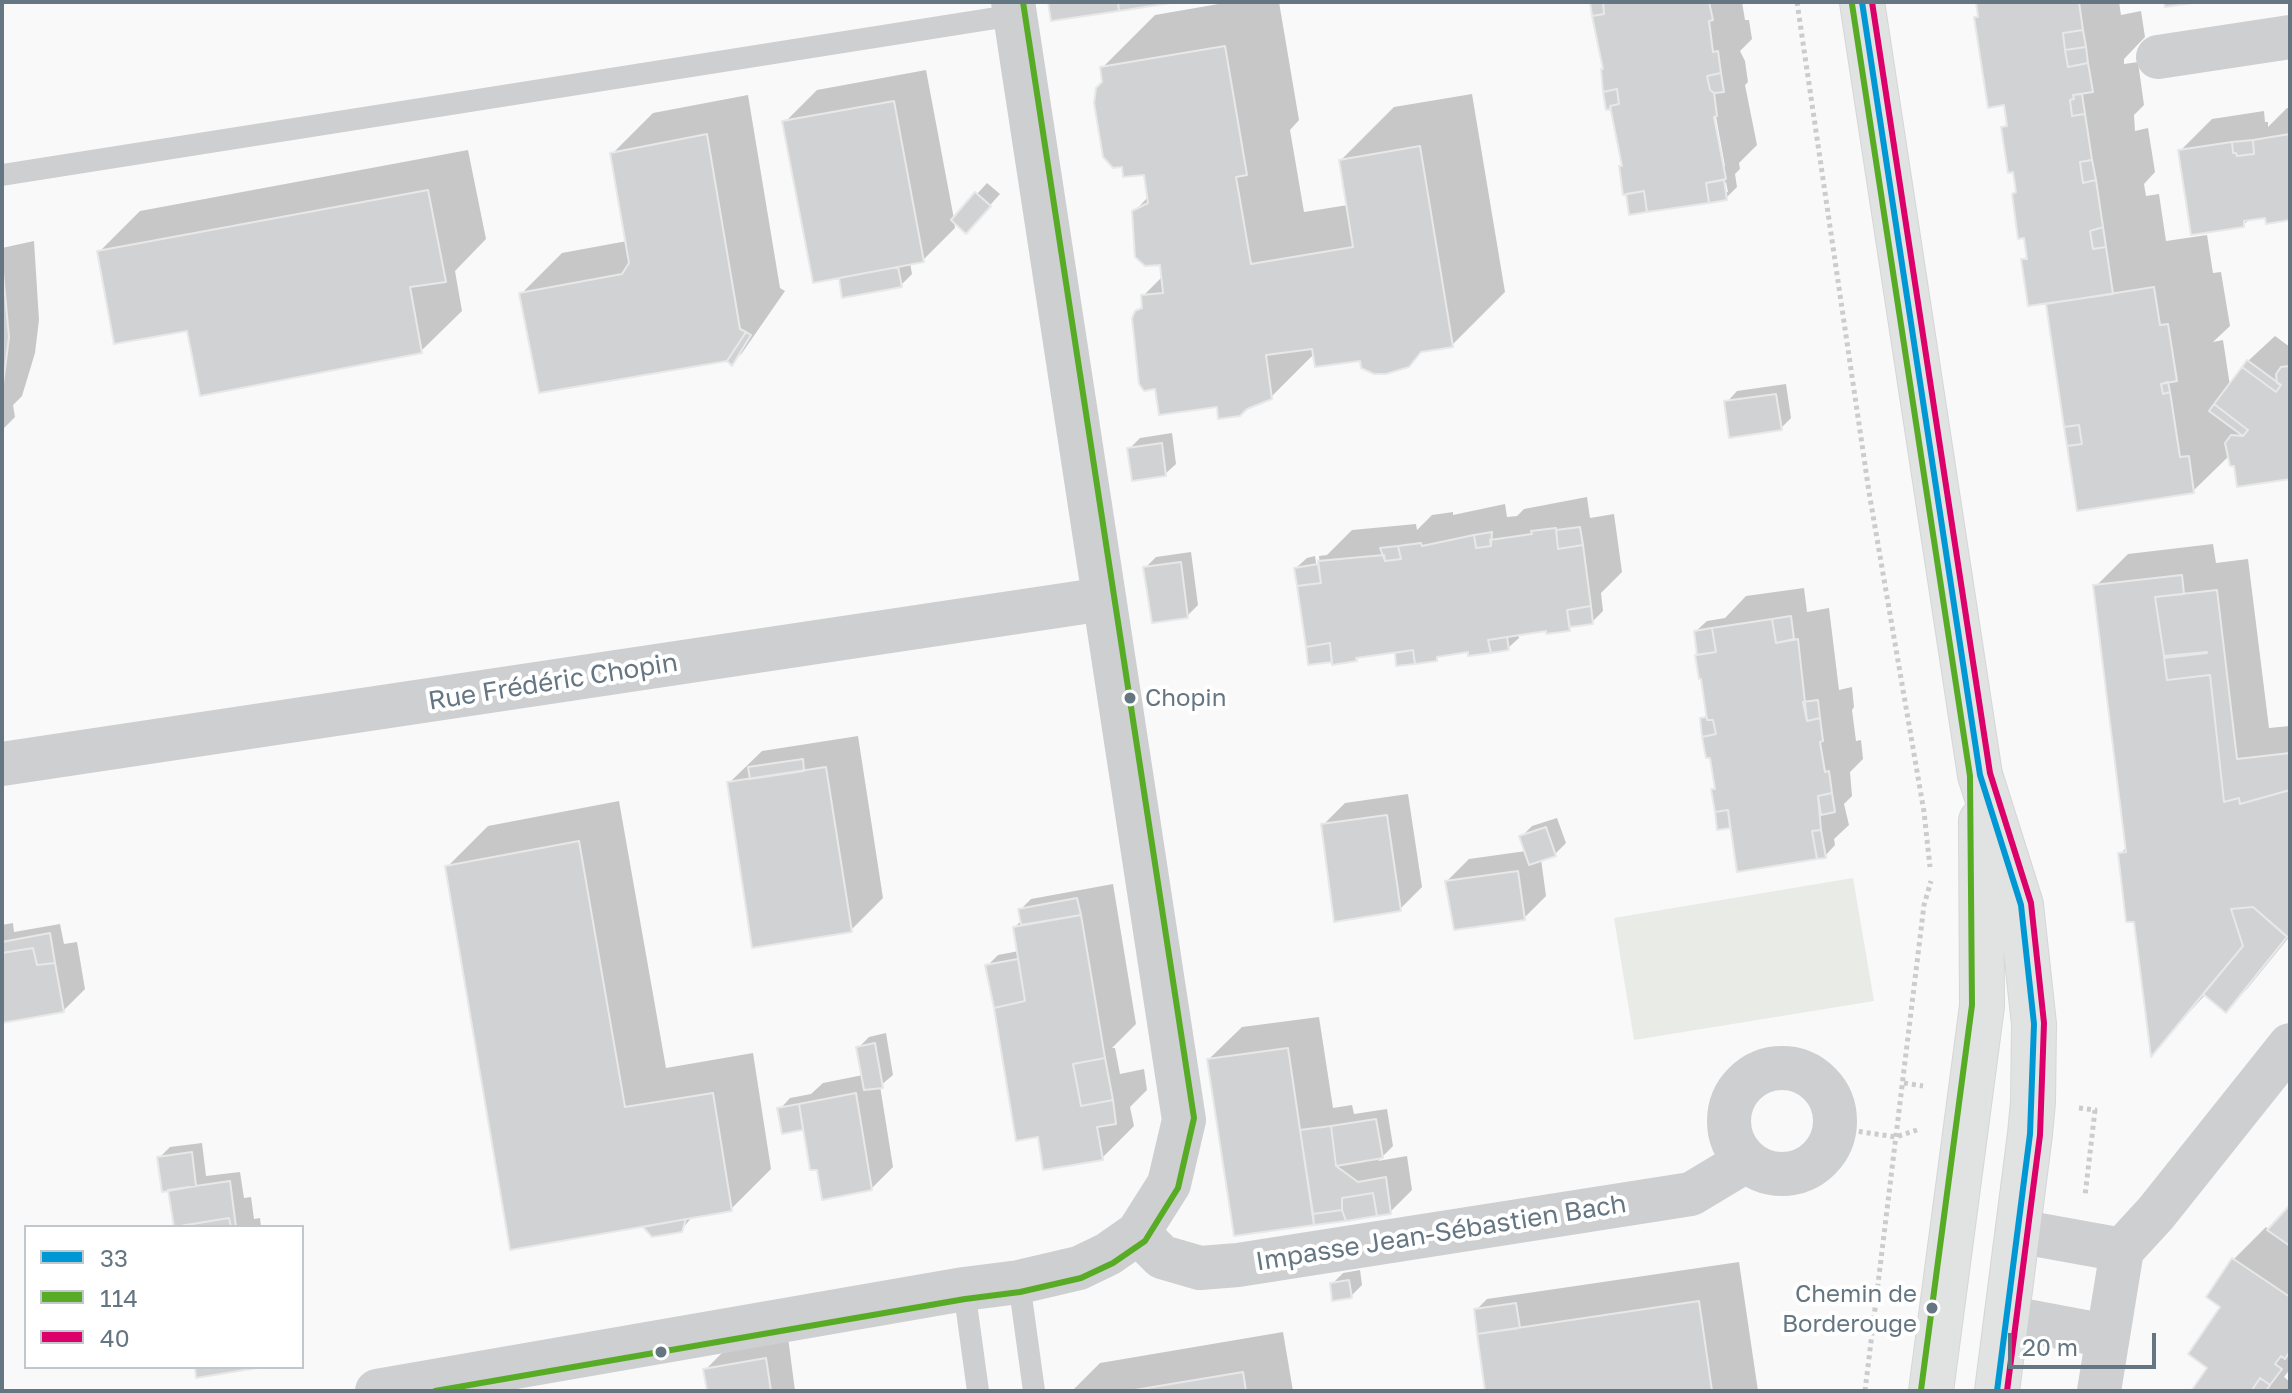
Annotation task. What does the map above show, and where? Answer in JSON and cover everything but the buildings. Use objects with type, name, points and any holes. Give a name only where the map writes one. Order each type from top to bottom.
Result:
[{"type":"main road","points":[[1862,2],[1980,775],[1982,1006],[1931,1391]]},
{"type":"main road","points":[[1980,775],[2021,905],[2034,1024],[2033,1102],[1997,1391]]},
{"type":"street","points":[[377,1391],[1019,1282],[1079,1268],[1108,1254],[1138,1233],[1169,1184],[1184,1120],[1014,9]]},
{"type":"street","points":[[2158,57],[2290,37]]},
{"type":"street","name":"Rue Frédéric Chopin","points":[[2,764],[1104,599]]},
{"type":"street","points":[[2099,1391],[2122,1250],[2156,1213],[2290,1045]]},
{"type":"street","points":[[1781,1067],[1799,1070],[1815,1079],[1830,1101],[1835,1128],[1821,1158],[1808,1168],[1792,1174],[1776,1174],[1761,1171],[1746,1161],[1735,1147],[1729,1130],[1729,1111],[1735,1094],[1747,1080],[1762,1071],[1781,1067]]},
{"type":"street","name":"Impasse Jean-Sébastien Bach","points":[[1138,1233],[1162,1257],[1200,1268],[1238,1265],[1691,1194],[1746,1161]]},
{"type":"street","points":[[2017,1231],[2122,1250]]},
{"type":"street","points":[[2006,1317],[2107,1336]]},
{"type":"lane","points":[[2,175],[1014,9]]},
{"type":"lane","points":[[1019,1282],[1034,1391]]},
{"type":"lane","points":[[964,1289],[978,1391]]},
{"type":"path","points":[[1797,2],[1869,492],[1924,812],[1933,894]]},
{"type":"path","points":[[1865,1391],[1904,1083]]},
{"type":"path","points":[[1835,1128],[1896,1137],[1925,1127]]},
{"type":"shaded area","points":[[1853,878],[1874,1001],[1634,1040],[1614,918]]},
{"type":"transit line","name":"114","points":[[435,1391],[1020,1292],[1081,1278],[1113,1263],[1145,1241],[1178,1188],[1194,1118],[1023,2]]},
{"type":"transit line","name":"33","points":[[1862,2],[1980,775],[2021,905],[2034,1024],[2030,1134],[1997,1391]]},
{"type":"transit line","name":"40","points":[[1872,2],[1990,773],[2031,903],[2044,1023],[2040,1135],[2007,1391]]},
{"type":"transit line","name":"114","points":[[1852,4],[1970,776],[1972,1005],[1921,1390]]},
{"type":"place","name":"Chopin","points":[[1130,698]]},
{"type":"place","name":"Chemin de Borderouge","points":[[1932,1308]]}]
